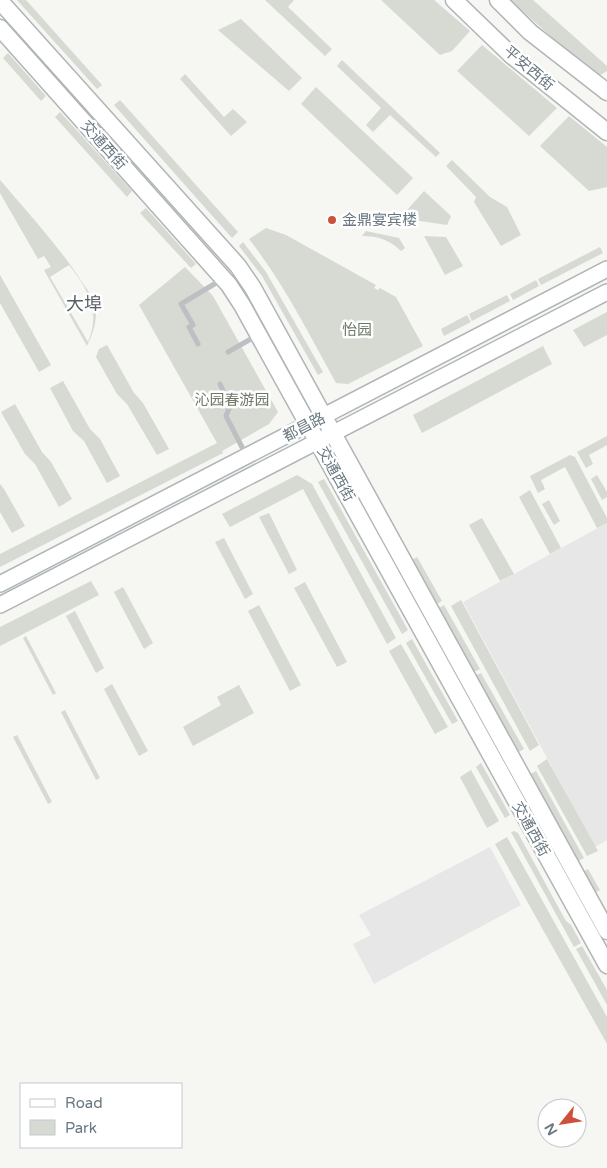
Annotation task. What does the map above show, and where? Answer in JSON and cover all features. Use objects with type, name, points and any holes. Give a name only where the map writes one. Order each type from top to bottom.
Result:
[{"type":"main road","name":"平安西街","points":[[454,0],[511,55],[607,132]]},
{"type":"main road","name":"平安西街","points":[[498,0],[530,32],[607,92]]},
{"type":"main road","name":"交通西街","points":[[0,1],[238,266],[253,288],[607,931]]},
{"type":"main road","name":"交通西街","points":[[0,28],[224,278],[242,305],[607,965]]},
{"type":"main road","name":"都昌路","points":[[0,584],[607,269]]},
{"type":"main road","name":"都昌路","points":[[0,604],[607,292]]},
{"type":"street","points":[[198,344],[189,327],[193,325],[181,304],[224,278]]},
{"type":"street","points":[[228,352],[259,335]]},
{"type":"street","points":[[220,384],[230,406],[226,416],[247,456]]},
{"type":"shaded area","points":[[607,523],[607,840],[595,847],[463,602]]},
{"type":"shaded area","points":[[490,847],[521,905],[374,984],[353,944],[371,935],[359,915]]},
{"type":"green space","points":[[17,0],[26,0],[102,85],[97,89]]},
{"type":"green space","points":[[265,0],[294,0],[288,7],[332,49],[325,56]]},
{"type":"green space","points":[[381,0],[434,0],[470,31],[452,51],[440,55]]},
{"type":"green space","points":[[510,0],[533,0],[607,66],[607,71],[597,77]]},
{"type":"green space","points":[[241,19],[302,78],[289,91],[218,30]]},
{"type":"green space","points":[[482,45],[557,108],[529,136],[457,71]]},
{"type":"green space","points":[[8,53],[46,96],[41,101],[3,58]]},
{"type":"green space","points":[[342,60],[440,153],[436,157],[390,115],[373,132],[366,125],[381,108],[337,66]]},
{"type":"green space","points":[[185,74],[224,117],[233,109],[247,122],[231,136],[180,79]]},
{"type":"green space","points":[[316,87],[413,178],[397,195],[301,104]]},
{"type":"green space","points":[[120,100],[238,232],[232,238],[114,105]]},
{"type":"green space","points":[[60,112],[132,191],[127,197],[55,117]]},
{"type":"green space","points":[[569,116],[607,147],[607,187],[589,191],[540,146]]},
{"type":"green space","points":[[452,160],[490,197],[507,207],[521,235],[501,246],[474,202],[476,197],[446,166]]},
{"type":"green space","points":[[0,180],[53,242],[73,268],[91,296],[95,305],[96,316],[93,331],[87,346],[44,270],[51,267],[44,256],[38,259],[0,193]],"holes":[[[69,265],[87,292],[93,310],[92,331],[88,342],[50,277]]]},
{"type":"green space","points":[[424,191],[451,216],[447,225],[400,218]]},
{"type":"green space","points":[[146,208],[196,264],[191,268],[140,213]]},
{"type":"green space","name":"怡园","points":[[266,228],[286,235],[376,285],[374,288],[378,290],[380,288],[396,297],[423,346],[348,384],[336,383],[285,291],[249,239]]},
{"type":"green space","points":[[366,231],[399,238],[405,248],[401,251],[383,239],[362,236]]},
{"type":"green space","points":[[424,236],[446,237],[463,266],[445,275]]},
{"type":"green space","points":[[243,242],[266,272],[323,372],[318,375],[262,276],[239,246]]},
{"type":"green space","points":[[600,247],[603,253],[541,285],[538,279]]},
{"type":"green space","name":"沁园春游园","points":[[185,267],[213,296],[278,412],[269,424],[222,451],[223,453],[0,567],[0,554],[217,443],[139,305]]},
{"type":"green space","points":[[0,275],[51,365],[39,372],[0,303]]},
{"type":"green space","points":[[536,280],[539,286],[513,300],[510,294]]},
{"type":"green space","points":[[507,295],[510,301],[472,321],[469,314]]},
{"type":"green space","points":[[607,312],[607,335],[584,347],[573,330]]},
{"type":"green space","points":[[467,315],[471,322],[444,336],[441,329]]},
{"type":"green space","points":[[107,345],[169,449],[157,455],[127,404],[117,394],[96,357],[99,349]]},
{"type":"green space","points":[[543,346],[552,364],[422,433],[413,415]]},
{"type":"green space","points":[[63,381],[90,429],[100,439],[120,476],[107,483],[84,441],[73,431],[50,388]]},
{"type":"green space","points":[[15,404],[42,452],[51,462],[72,499],[59,507],[35,464],[25,454],[1,412]]},
{"type":"green space","points":[[607,436],[607,445],[589,455],[593,464],[586,468],[577,452]]},
{"type":"green space","points":[[570,455],[575,457],[607,518],[607,523],[597,528],[565,467],[541,480],[545,489],[538,493],[530,476]]},
{"type":"green space","points":[[297,475],[312,484],[396,638],[387,644],[303,489],[230,527],[222,514]]},
{"type":"green space","points":[[597,475],[607,492],[607,497],[602,500],[591,479]]},
{"type":"green space","points":[[324,479],[408,630],[402,634],[318,482]]},
{"type":"green space","points":[[0,484],[25,526],[12,533],[0,512]]},
{"type":"green space","points":[[530,490],[561,548],[550,554],[519,497]]},
{"type":"green space","points":[[549,500],[560,521],[554,525],[542,504]]},
{"type":"green space","points":[[269,513],[297,570],[289,574],[259,517]]},
{"type":"green space","points":[[482,518],[514,574],[500,581],[469,525]]},
{"type":"green space","points":[[224,538],[253,594],[245,599],[215,542]]},
{"type":"green space","points":[[417,557],[442,601],[435,605],[410,561]]},
{"type":"green space","points":[[91,581],[99,595],[0,646],[0,627]]},
{"type":"green space","points":[[305,582],[347,662],[337,667],[294,588]]},
{"type":"green space","points":[[123,587],[153,643],[144,649],[114,592]]},
{"type":"green space","points":[[461,600],[539,745],[530,751],[451,606]]},
{"type":"green space","points":[[259,605],[301,685],[290,691],[248,611]]},
{"type":"green space","points":[[444,605],[480,669],[472,673],[437,609]]},
{"type":"green space","points":[[75,611],[104,668],[96,673],[66,616]]},
{"type":"green space","points":[[26,636],[56,693],[53,695],[23,638]]},
{"type":"green space","points":[[412,639],[458,721],[452,724],[406,643]]},
{"type":"green space","points":[[401,644],[448,727],[435,734],[389,651]]},
{"type":"green space","points":[[481,673],[524,749],[517,753],[474,676]]},
{"type":"green space","points":[[112,684],[148,751],[139,756],[104,689]]},
{"type":"green space","points":[[239,685],[254,713],[193,746],[183,727],[221,705],[217,697]]},
{"type":"green space","points":[[65,710],[100,778],[96,780],[61,712]]},
{"type":"green space","points":[[17,735],[52,802],[48,804],[13,737]]},
{"type":"green space","points":[[547,759],[598,851],[587,856],[537,766]]},
{"type":"green space","points":[[481,763],[510,815],[505,818],[476,767]]},
{"type":"green space","points":[[471,770],[499,821],[487,828],[460,777]]},
{"type":"green space","points":[[536,771],[584,858],[577,862],[529,775]]},
{"type":"green space","points":[[511,832],[518,833],[566,921],[571,925],[581,943],[574,947]]},
{"type":"green space","points":[[507,837],[607,1017],[607,1044],[495,844]]},
{"type":"green space","points":[[588,869],[600,890],[594,893],[583,872]]},
{"type":"green space","points":[[582,946],[607,990],[607,1005],[576,949]]},
{"type":"place","name":"金鼎宴宾楼","points":[[332,220]]},
{"type":"district","name":"大埠","points":[[84,304]]}]
